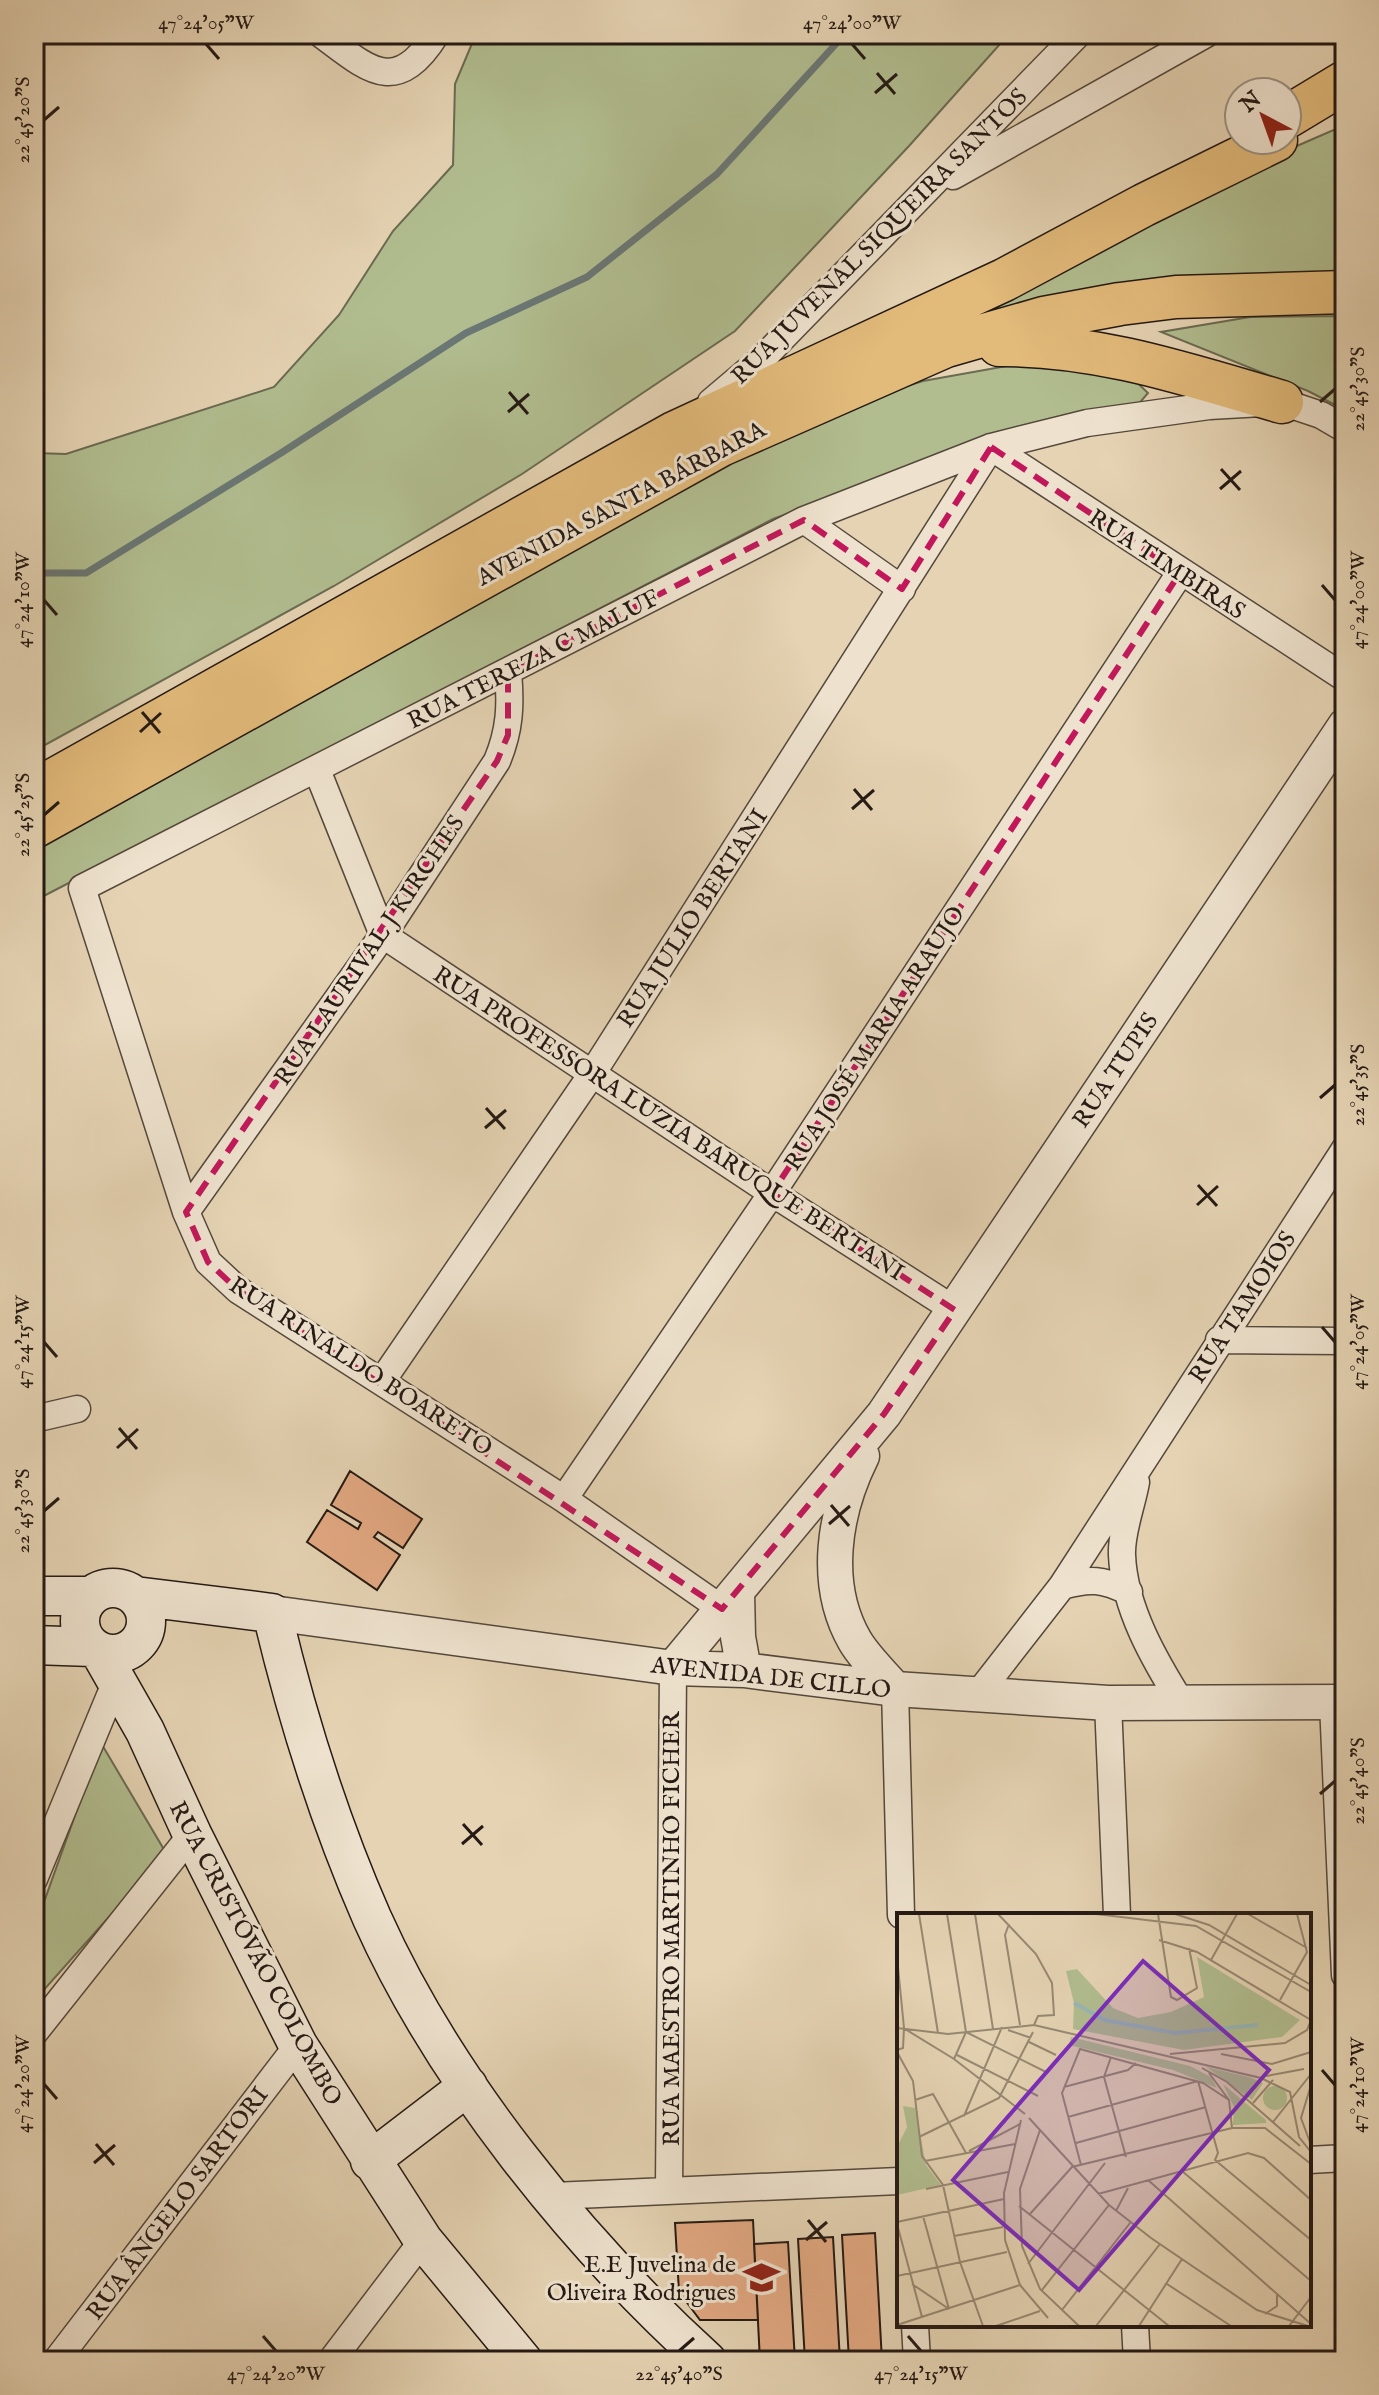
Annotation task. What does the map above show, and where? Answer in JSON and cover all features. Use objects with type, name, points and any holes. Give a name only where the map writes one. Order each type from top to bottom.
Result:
[{"type":"main road","points":[[1303,107],[1345,82]]},
{"type":"main road","points":[[1303,127],[1345,106]]},
{"type":"main road","points":[[1144,205],[1224,156]]},
{"type":"main road","name":"AVENIDA SANTA BÁRBARA","points":[[34,791],[674,433],[1004,280],[1244,156]]},
{"type":"main road","name":"AVENIDA SANTA BÁRBARA","points":[[34,827],[721,445],[946,346],[1044,318],[1120,304],[1176,297],[1345,292]]},
{"type":"main road","points":[[946,346],[1080,348],[1160,366],[1282,402]]},
{"type":"main road","points":[[118,1588],[135,1596],[146,1616],[116,1653],[80,1628],[80,1616],[91,1596],[99,1590],[118,1588]]},
{"type":"main road","points":[[34,1596],[91,1596]]},
{"type":"main road","name":"AVENIDA DE CILLO","points":[[135,1596],[272,1613]]},
{"type":"main road","points":[[34,1645],[116,1653],[200,1604]]},
{"type":"main road","points":[[272,1613],[295,1709],[355,1877],[374,1921],[419,2006],[468,2086],[611,2268],[707,2361]]},
{"type":"main road","name":"RUA CRISTÓVÃO COLOMBO","points":[[116,1653],[145,1731],[192,1834],[298,2045],[345,2123],[423,2240],[523,2361]]},
{"type":"main road","points":[[370,2161],[468,2086]]},
{"type":"main road","points":[[345,2123],[407,2133]]},
{"type":"street","points":[[321,34],[371,71],[395,72],[421,59],[436,34]]},
{"type":"street","name":"RUA JUVENAL SIQUEIRA SANTOS","points":[[674,433],[763,358],[1078,34]]},
{"type":"street","points":[[929,190],[1206,34]]},
{"type":"street","points":[[1282,402],[1321,415],[1345,429]]},
{"type":"street","name":"RUA TEREZA C MALUF","points":[[82,888],[804,520],[991,447],[1087,423],[1209,406],[1282,402]]},
{"type":"street","name":"RUA TIMBIRAS","points":[[991,447],[1345,678]]},
{"type":"street","name":"RUA JULIO BERTANI","points":[[382,1381],[592,1074],[991,447]]},
{"type":"street","points":[[804,520],[902,589]]},
{"type":"street","name":"RUA JOSÉ MARIA ARAUJO","points":[[564,1499],[772,1193],[1180,573]]},
{"type":"street","name":"RUA LAURIVAL J KIRCHES","points":[[186,1212],[383,935],[497,761],[508,735],[511,708],[508,672]]},
{"type":"street","name":"RUA TUPIS","points":[[673,1668],[884,1414],[1345,726]]},
{"type":"street","points":[[317,770],[383,935]]},
{"type":"street","name":"RUA RINALDO BOARETO","points":[[82,888],[186,1212],[208,1262],[238,1290],[564,1499],[730,1601]]},
{"type":"street","name":"RUA PROFESSORA LUZIA BARUQUE BERTANI","points":[[383,935],[772,1193],[955,1310]]},
{"type":"street","name":"RUA TAMOIOS","points":[[978,1694],[1062,1586],[1345,1149]]},
{"type":"street","points":[[1219,1340],[1345,1341]]},
{"type":"street","points":[[34,1419],[77,1409]]},
{"type":"street","name":"RUA TUPIS","points":[[884,1414],[852,1476],[838,1529],[835,1572],[841,1608],[856,1642],[895,1689]]},
{"type":"street","name":"RUA TAMOIOS","points":[[1139,1466],[1122,1554],[1129,1592],[1147,1642],[1182,1704]]},
{"type":"street","points":[[812,1502],[832,1517],[838,1529]]},
{"type":"street","points":[[1062,1586],[1088,1578],[1106,1580],[1129,1592]]},
{"type":"street","points":[[730,1601],[744,1670]]},
{"type":"street","name":"AVENIDA DE CILLO","points":[[272,1613],[673,1668],[744,1670],[895,1689],[1108,1703],[1339,1702]]},
{"type":"street","points":[[34,1879],[116,1653]]},
{"type":"street","name":"RUA MAESTRO MARTINHO FICHER","points":[[669,2190],[673,1668]]},
{"type":"street","points":[[895,1689],[901,1913]]},
{"type":"street","points":[[1339,1702],[1345,1975]]},
{"type":"street","points":[[1108,1703],[1117,1913]]},
{"type":"street","points":[[34,2033],[192,1834]]},
{"type":"street","name":"RUA ÂNGELO SARTORI","points":[[56,2361],[298,2045]]},
{"type":"street","points":[[1311,2160],[1345,2158]]},
{"type":"street","points":[[553,2196],[897,2181]]},
{"type":"street","points":[[331,2361],[423,2240]]},
{"type":"street","points":[[915,2327],[917,2361]]},
{"type":"street","points":[[1135,2327],[1137,2361]]},
{"type":"highlighted area","points":[[991,447],[1180,573],[772,1193],[955,1310],[884,1414],[722,1609],[238,1290],[208,1262],[186,1212],[497,761],[508,735],[508,672],[804,520],[902,589]]},
{"type":"green space","points":[[476,34],[1009,34],[909,146],[735,331],[522,474],[334,586],[34,751],[34,453],[66,454],[274,387],[339,315],[393,231],[453,165],[455,84]]},
{"type":"green space","points":[[1345,125],[1345,278],[967,323],[1276,156],[1303,156],[1303,143]]},
{"type":"green space","points":[[1345,316],[1345,410],[1308,391],[1161,332],[1250,317]]},
{"type":"green space","points":[[1051,358],[1126,372],[1148,393],[1130,414],[993,438],[773,519],[34,901],[34,826],[584,532],[856,402],[923,381]]},
{"type":"green space","points":[[101,1743],[166,1853],[34,2001],[34,1930]]},
{"type":"building","points":[[350,1471],[422,1519],[403,1548],[378,1532],[374,1537],[400,1555],[377,1590],[307,1542],[327,1510],[358,1529],[361,1523],[331,1505]]},
{"type":"building","points":[[753,2220],[758,2320],[700,2320],[679,2292],[675,2223]]},
{"type":"building","points":[[875,2233],[882,2361],[849,2361],[842,2235]]},
{"type":"building","points":[[833,2237],[840,2361],[805,2361],[798,2239]]},
{"type":"building","points":[[788,2242],[795,2361],[760,2361],[754,2244]]},
{"type":"waterway","points":[[34,573],[86,573],[281,453],[466,333],[587,277],[717,174],[845,34]]},
{"type":"place","name":"E.E Juvelina de Oliveira Rodrigues","points":[[762,2278]]}]
